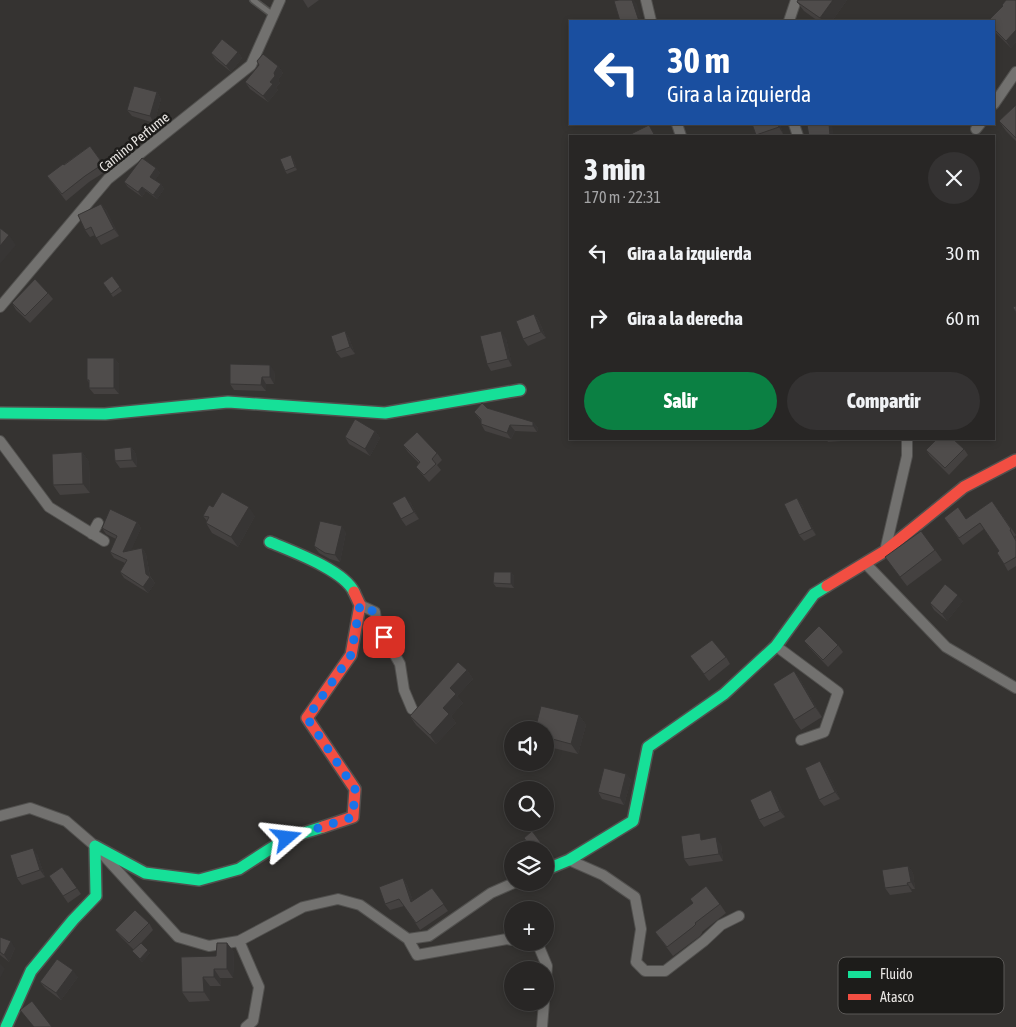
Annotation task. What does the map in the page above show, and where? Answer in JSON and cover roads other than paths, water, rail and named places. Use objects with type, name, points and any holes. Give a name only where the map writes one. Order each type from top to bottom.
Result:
[{"type":"street","name":"Camino Perfume","points":[[0,307],[108,179],[251,65],[280,0]]},
{"type":"street","points":[[646,0],[651,20]]},
{"type":"street","points":[[788,20],[796,0]]},
{"type":"street","points":[[995,103],[1016,72]]},
{"type":"street","points":[[0,413],[104,414],[228,402],[385,413],[520,390]]},
{"type":"street","points":[[885,551],[908,456],[907,440]]},
{"type":"street","points":[[0,441],[49,507],[104,540]]},
{"type":"street","points":[[554,866],[569,860],[633,821],[648,747],[724,694],[776,646],[814,594],[885,551],[964,487],[1016,460]]},
{"type":"street","points":[[92,534],[98,522]]},
{"type":"street","points":[[95,846],[145,873],[199,880],[239,869],[287,838],[353,817],[355,789],[307,718],[351,655],[360,605],[352,588],[334,573],[310,558],[270,542]]},
{"type":"street","points":[[866,564],[946,647],[1016,688]]},
{"type":"street","points":[[360,605],[375,612],[377,627],[400,664],[404,690],[412,710]]},
{"type":"street","points":[[776,646],[838,692],[824,732],[802,740]]},
{"type":"street","points":[[0,816],[30,808],[66,822],[95,846],[178,937],[210,946],[239,941],[303,906],[338,899],[360,905],[408,939],[417,955],[504,940]]},
{"type":"street","points":[[6,1027],[31,971],[73,920],[96,896],[95,846]]},
{"type":"street","points":[[569,860],[603,875],[635,897],[641,929],[636,962],[645,971],[664,971],[704,941],[721,925],[739,916]]},
{"type":"street","points":[[408,939],[429,936],[491,893],[504,887]]},
{"type":"street","points":[[239,941],[259,987],[253,1020],[246,1027]]},
{"type":"street","points":[[542,1027],[543,1011]]},
{"type":"lane","points":[[253,0],[274,15]]}]
